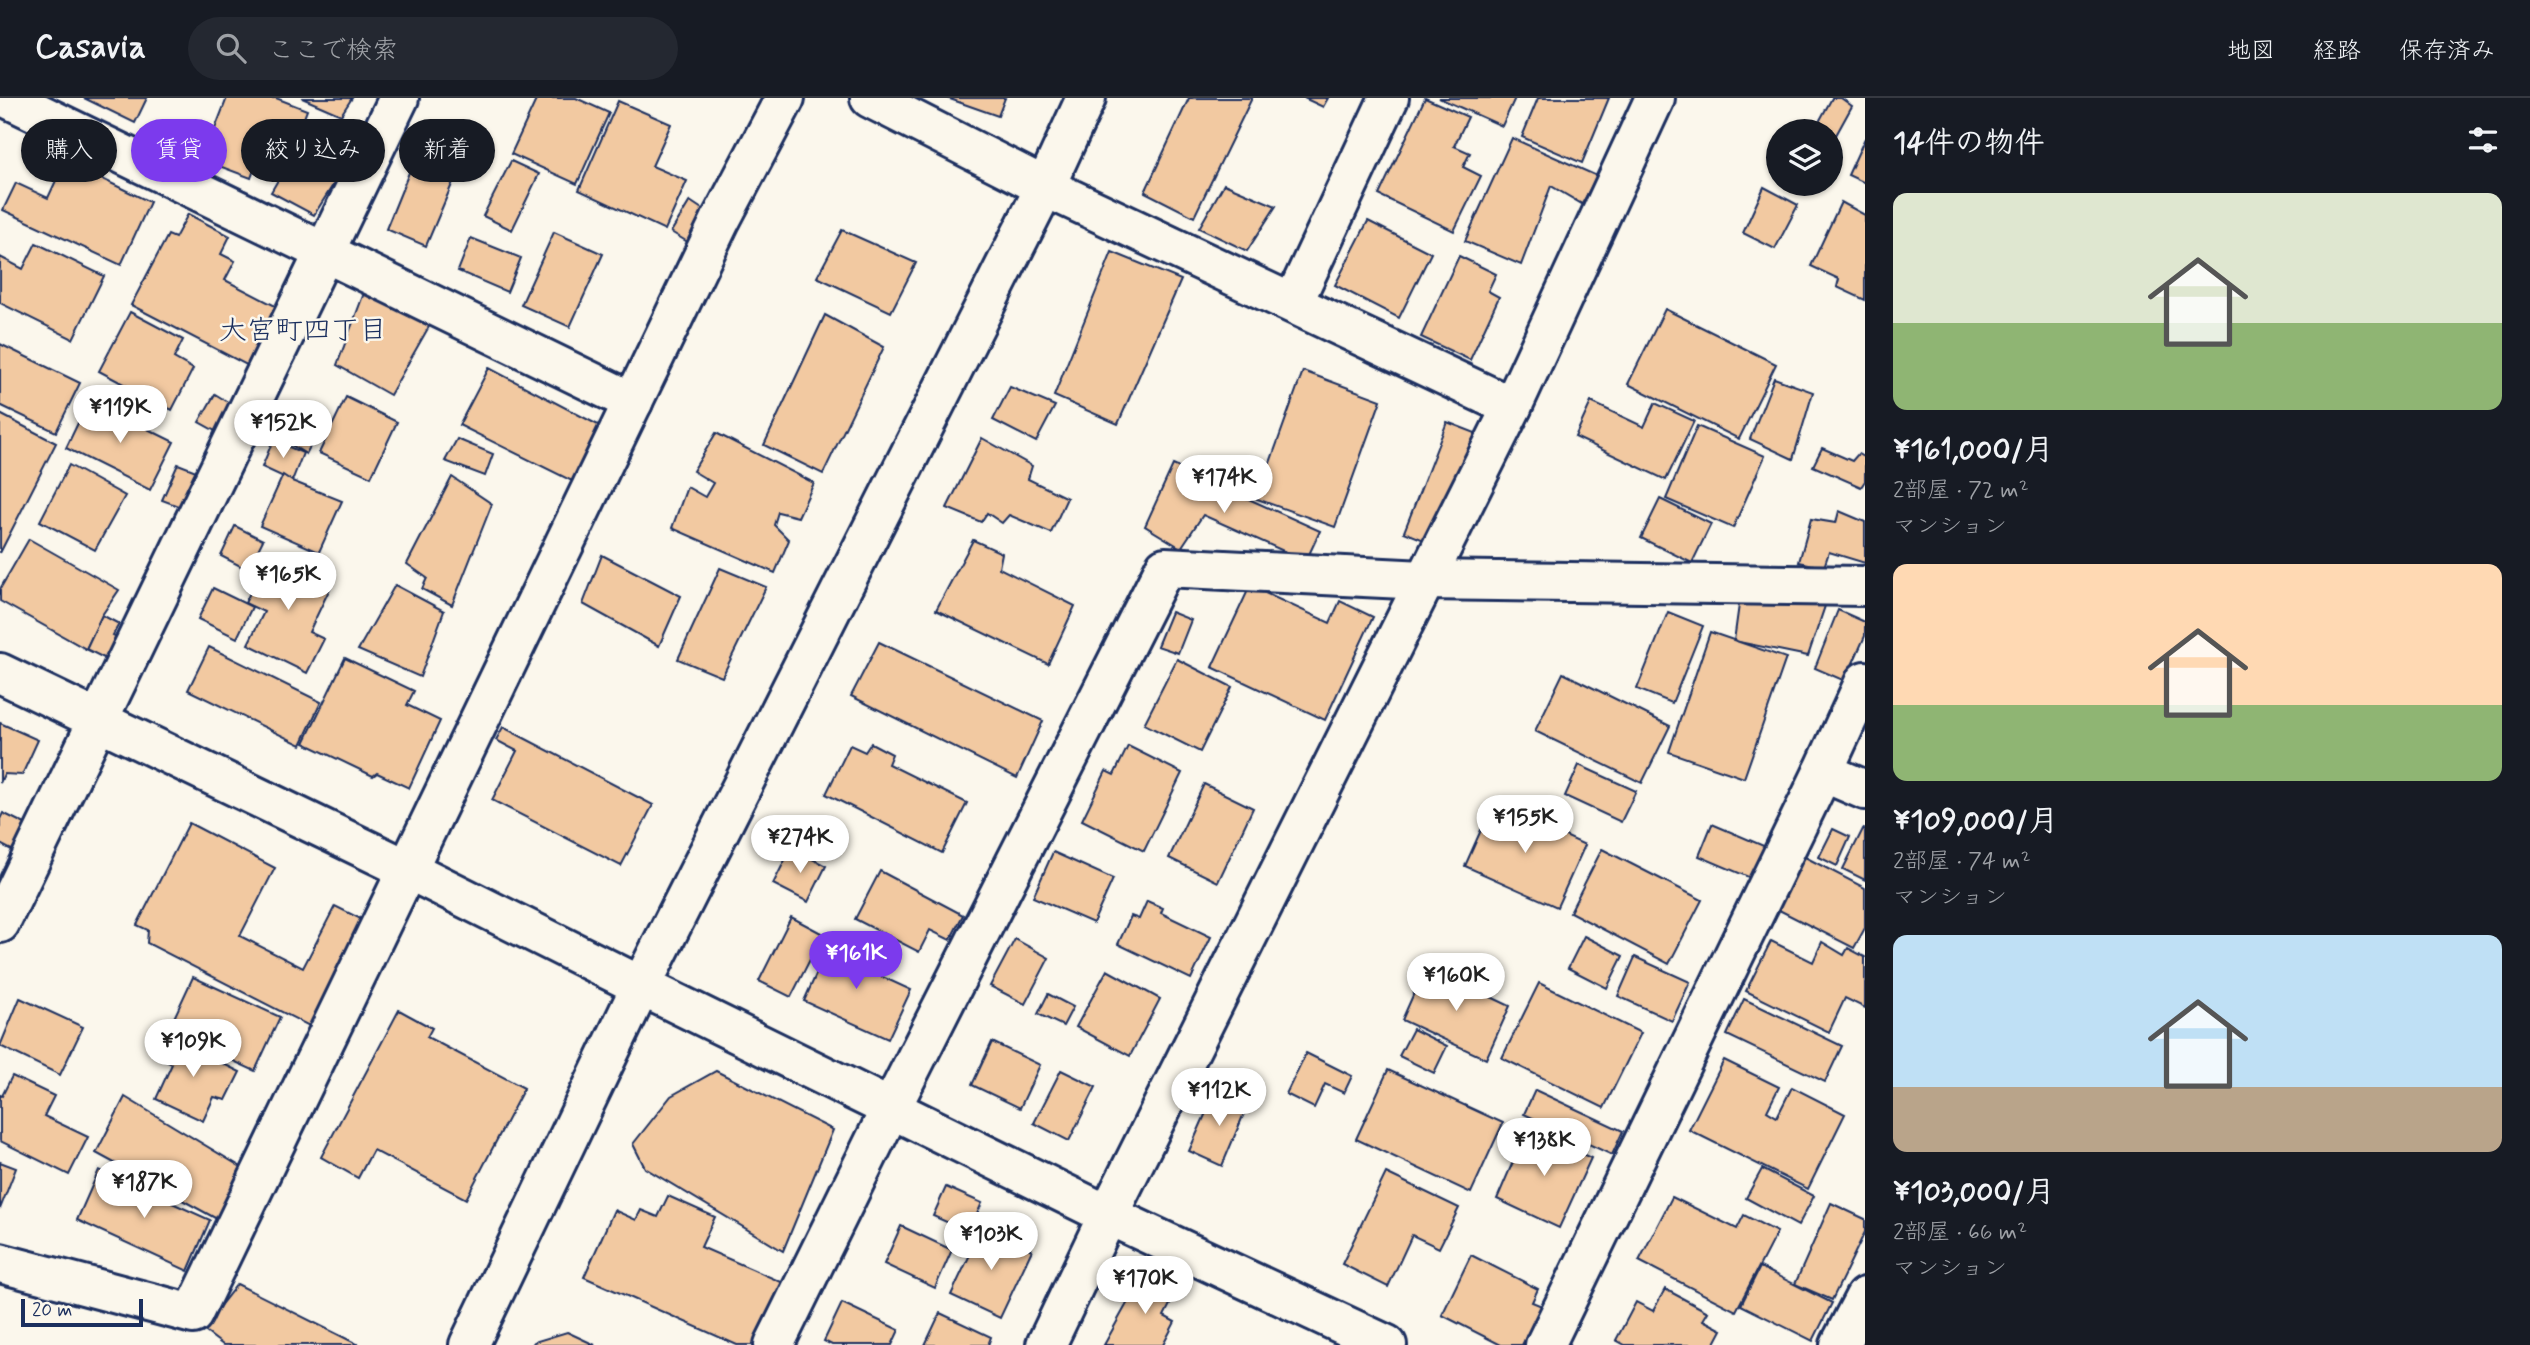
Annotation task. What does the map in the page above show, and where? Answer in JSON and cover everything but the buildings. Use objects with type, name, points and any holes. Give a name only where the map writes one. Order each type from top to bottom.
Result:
[{"type":"street","points":[[0,923],[399,98]]},
{"type":"street","points":[[0,1264],[193,1314],[720,221],[785,98]]},
{"type":"street","points":[[870,98],[1045,187],[1512,407]]},
{"type":"street","points":[[469,1345],[641,986],[1045,187],[1086,98]]},
{"type":"street","points":[[1293,303],[1388,98]]},
{"type":"street","points":[[1046,1345],[1512,407],[1655,98]]},
{"type":"street","points":[[9,106],[324,252],[633,402]]},
{"type":"street","points":[[774,1345],[1165,567],[1424,580],[1865,586]]},
{"type":"street","points":[[0,673],[409,870],[1108,1216],[1387,1345]]},
{"type":"street","points":[[1545,1345],[1865,681]]},
{"type":"street","points":[[1823,772],[1865,790]]},
{"type":"street","points":[[1840,1345],[1865,1297]]},
{"type":"district","name":"大宮町四丁目","points":[[303,329]]}]
